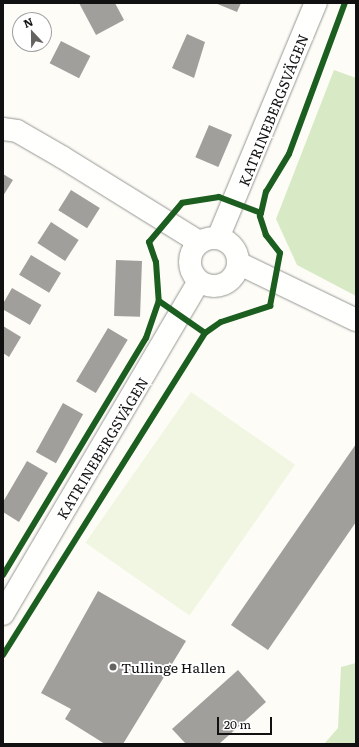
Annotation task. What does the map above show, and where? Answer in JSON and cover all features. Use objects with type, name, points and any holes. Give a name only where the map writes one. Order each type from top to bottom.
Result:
[{"type":"street","name":"KATRINEBERGSVÄGEN","points":[[208,240],[316,3]]},
{"type":"street","points":[[3,129],[17,131],[208,240],[233,246],[238,263],[233,276],[224,283],[212,286],[199,281],[189,264],[192,250],[208,240]]},
{"type":"street","points":[[238,263],[356,320]]},
{"type":"street","name":"KATRINEBERGSVÄGEN","points":[[3,614],[199,281]]},
{"type":"green space","points":[[334,70],[356,78],[356,296],[297,265],[276,219]]},
{"type":"green space","points":[[191,392],[295,465],[189,616],[85,543]]},
{"type":"green space","points":[[356,663],[356,744],[324,744],[338,728],[341,667]]},
{"type":"building","points":[[79,3],[115,3],[124,20],[96,35]]},
{"type":"building","points":[[215,3],[241,3],[237,12]]},
{"type":"building","points":[[187,34],[205,42],[194,78],[172,68]]},
{"type":"building","points":[[61,41],[90,56],[79,78],[50,63]]},
{"type":"building","points":[[209,125],[232,135],[218,167],[195,157]]},
{"type":"building","points":[[3,174],[13,180],[3,196]]},
{"type":"building","points":[[71,190],[100,208],[87,228],[58,210]]},
{"type":"building","points":[[51,222],[79,240],[65,261],[37,243]]},
{"type":"building","points":[[31,255],[61,273],[49,293],[19,275]]},
{"type":"building","points":[[116,260],[142,261],[140,317],[114,316]]},
{"type":"building","points":[[12,288],[41,305],[30,325],[3,309],[3,304]]},
{"type":"building","points":[[3,326],[21,337],[9,357],[3,353]]},
{"type":"building","points":[[108,328],[128,340],[96,393],[76,381]]},
{"type":"building","points":[[63,403],[83,414],[56,463],[36,452]]},
{"type":"building","points":[[356,444],[356,522],[268,650],[231,625]]},
{"type":"building","points":[[27,461],[48,473],[19,522],[3,512],[3,502]]},
{"type":"building","name":"Tullinge Hallen","points":[[98,591],[186,641],[123,744],[105,744],[65,719],[71,709],[41,693]]},
{"type":"building","points":[[238,670],[266,702],[219,744],[186,744],[172,729]]},
{"type":"cycle path","points":[[261,213],[219,197],[182,203],[149,242],[156,262],[159,301],[205,333],[221,322],[270,306],[280,253],[266,235],[260,216],[261,213],[266,192],[289,154],[345,3]]},
{"type":"cycle path","points":[[3,575],[146,338],[159,301]]},
{"type":"cycle path","points":[[3,655],[205,333]]},
{"type":"place","name":"Tullinge Hallen","points":[[113,667]]}]
